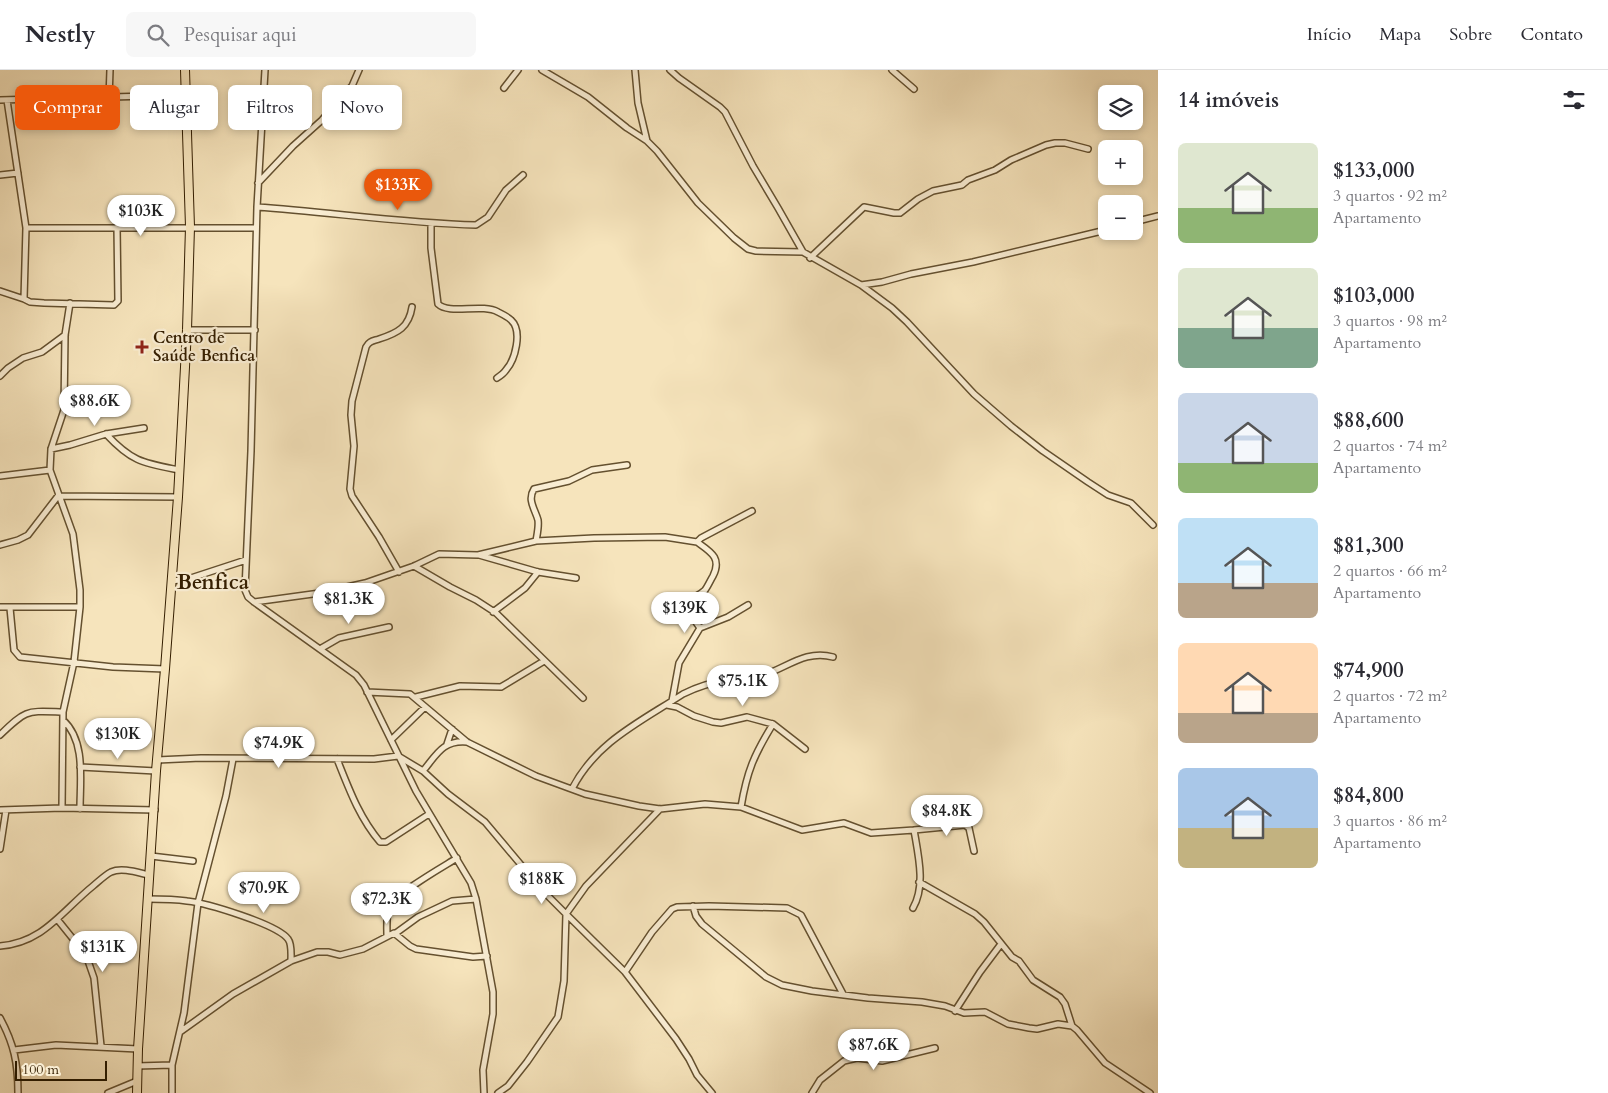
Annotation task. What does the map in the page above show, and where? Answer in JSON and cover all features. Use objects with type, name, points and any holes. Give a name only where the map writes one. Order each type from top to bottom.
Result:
[{"type":"main road","points":[[185,70],[186,85]]},
{"type":"main road","points":[[137,1093],[138,1049],[156,771],[178,496],[187,330],[190,227],[187,130]]},
{"type":"street","points":[[109,85],[110,70]]},
{"type":"street","points":[[264,70],[256,228],[255,330],[245,590],[248,597],[254,602],[356,675],[367,692],[429,814],[471,884],[476,899],[493,992],[492,1014],[483,1070],[484,1093]]},
{"type":"street","points":[[258,183],[293,146],[322,120],[352,86],[359,70]]},
{"type":"street","points":[[504,88],[518,70]]},
{"type":"street","points":[[542,70],[588,97],[627,128],[647,141],[698,203],[748,249],[756,251],[802,252]]},
{"type":"street","points":[[635,70],[638,102],[647,141]]},
{"type":"street","points":[[670,70],[725,112],[802,252],[861,285],[892,308],[908,322],[974,394],[1011,426],[1043,451],[1108,495],[1131,503],[1153,525]]},
{"type":"street","points":[[892,70],[914,89]]},
{"type":"street","points":[[0,100],[15,100]]},
{"type":"street","points":[[7,100],[26,228],[24,299]]},
{"type":"street","points":[[810,258],[864,207],[900,213],[918,198],[933,191],[962,185],[968,180],[995,170],[1011,160],[1046,145],[1065,143],[1088,149]]},
{"type":"street","points":[[0,175],[18,173]]},
{"type":"street","points":[[257,207],[431,224],[476,226],[488,216],[506,190],[523,175]]},
{"type":"street","points":[[1143,220],[1158,216]]},
{"type":"street","points":[[431,224],[431,248],[438,304],[445,308],[491,309],[512,320],[515,325],[518,337],[514,352],[507,370],[497,378]]},
{"type":"street","points":[[0,291],[30,302],[116,304],[118,301],[117,227]]},
{"type":"street","points":[[26,228],[256,228]]},
{"type":"street","points":[[861,285],[974,262],[1098,232]]},
{"type":"street","points":[[62,808],[63,712],[74,662],[80,590],[73,534],[50,470],[51,449],[64,410],[65,335],[70,303]]},
{"type":"street","points":[[399,572],[352,496],[350,489],[354,446],[351,415],[352,401],[366,347],[372,341],[392,334],[407,324],[412,307]]},
{"type":"street","points":[[187,330],[255,330]]},
{"type":"street","points":[[0,376],[23,358],[42,352],[65,335]]},
{"type":"street","points":[[51,449],[106,434],[144,428]]},
{"type":"street","points":[[106,434],[130,457],[150,464],[179,470]]},
{"type":"street","points":[[536,541],[538,521],[531,502],[534,489],[569,481],[592,470],[627,465]]},
{"type":"street","points":[[0,476],[50,470]]},
{"type":"street","points":[[58,496],[178,496]]},
{"type":"street","points":[[0,545],[28,535],[58,496]]},
{"type":"street","points":[[697,542],[700,538],[752,511]]},
{"type":"street","points":[[478,555],[536,541],[665,537],[697,542],[710,550],[716,560],[716,569],[705,590],[686,604],[686,608],[700,628]]},
{"type":"street","points":[[254,602],[320,593],[365,583],[399,572],[439,554],[478,555],[538,572],[576,578]]},
{"type":"street","points":[[171,581],[200,575],[246,560]]},
{"type":"street","points":[[414,566],[476,600],[493,612],[582,698]]},
{"type":"street","points":[[493,612],[525,588],[538,572]]},
{"type":"street","points":[[670,703],[679,663],[700,628],[728,617],[748,605]]},
{"type":"street","points":[[0,608],[80,607]]},
{"type":"street","points":[[10,608],[14,650],[20,657],[113,667],[165,669]]},
{"type":"street","points":[[320,649],[338,638],[389,627]]},
{"type":"street","points":[[572,789],[587,765],[608,743],[694,689],[722,681],[753,678],[804,656],[824,654],[833,657]]},
{"type":"street","points":[[416,697],[460,686],[501,687],[544,661]]},
{"type":"street","points":[[367,692],[406,694],[416,697],[467,742],[536,776],[585,794],[660,809],[705,804],[741,807],[802,830],[844,823],[871,833],[965,825],[969,828],[974,851]]},
{"type":"street","points":[[670,703],[694,716],[713,722],[721,723],[747,716],[773,724],[806,749]]},
{"type":"street","points":[[391,740],[426,707]]},
{"type":"street","points":[[0,735],[21,715],[28,712],[63,712]]},
{"type":"street","points":[[63,720],[76,736],[80,767],[80,809]]},
{"type":"street","points":[[741,807],[745,782],[751,763],[773,724]]},
{"type":"street","points":[[423,771],[447,744],[452,729]]},
{"type":"street","points":[[447,744],[460,741],[467,742]]},
{"type":"street","points":[[157,760],[201,758],[374,759],[398,756],[423,771],[448,794],[485,822],[543,891],[625,972],[676,1039],[697,1075],[712,1093]]},
{"type":"street","points":[[172,1093],[172,1065],[180,1033],[198,903],[226,796],[233,759]]},
{"type":"street","points":[[337,759],[358,810],[369,829],[380,842],[386,842],[429,814]]},
{"type":"street","points":[[80,767],[156,771]]},
{"type":"street","points":[[0,810],[62,808],[154,810]]},
{"type":"street","points":[[498,1093],[508,1086],[558,1017],[564,981],[566,914],[586,886],[660,809]]},
{"type":"street","points":[[0,849],[6,810]]},
{"type":"street","points":[[913,908],[918,896],[919,882],[919,865],[914,830]]},
{"type":"street","points":[[151,856],[193,861]]},
{"type":"street","points":[[387,936],[391,906],[406,891],[457,858]]},
{"type":"street","points":[[0,946],[13,945],[29,939],[52,925],[89,889],[111,872],[119,870],[150,875]]},
{"type":"street","points":[[919,882],[975,914],[984,922],[1036,983],[1060,997],[1065,1004],[1072,1026]]},
{"type":"street","points":[[148,899],[185,900],[198,903],[239,915],[277,930],[290,942],[291,961]]},
{"type":"street","points":[[180,1033],[233,994],[291,961],[317,952],[328,952],[340,956],[369,947],[396,933],[418,916],[452,901],[476,899]]},
{"type":"street","points":[[693,906],[696,916],[702,924],[766,978],[782,985],[812,991],[886,1000],[922,1002],[945,1006],[964,1013],[985,1012],[1008,1024],[1037,1029],[1058,1024],[1072,1026],[1105,1063],[1150,1093]]},
{"type":"street","points":[[625,972],[638,950],[667,913],[677,907],[744,906],[787,908],[801,915],[843,994]]},
{"type":"street","points":[[57,919],[86,955],[94,978],[101,1046]]},
{"type":"street","points":[[396,933],[403,941],[416,949],[473,957],[487,956]]},
{"type":"street","points":[[955,1011],[1001,944]]},
{"type":"street","points":[[0,1018],[10,1036],[14,1050],[18,1093]]},
{"type":"street","points":[[14,1050],[56,1045],[138,1049]]},
{"type":"street","points":[[812,1093],[820,1080],[844,1061],[857,1058],[882,1061],[935,1048]]},
{"type":"street","points":[[137,1066],[172,1065]]},
{"type":"street","points":[[108,1093],[137,1081]]},
{"type":"place","name":"Centro de Saúde Benfica","points":[[142,347]]},
{"type":"district","name":"Benfica","points":[[213,582]]}]
